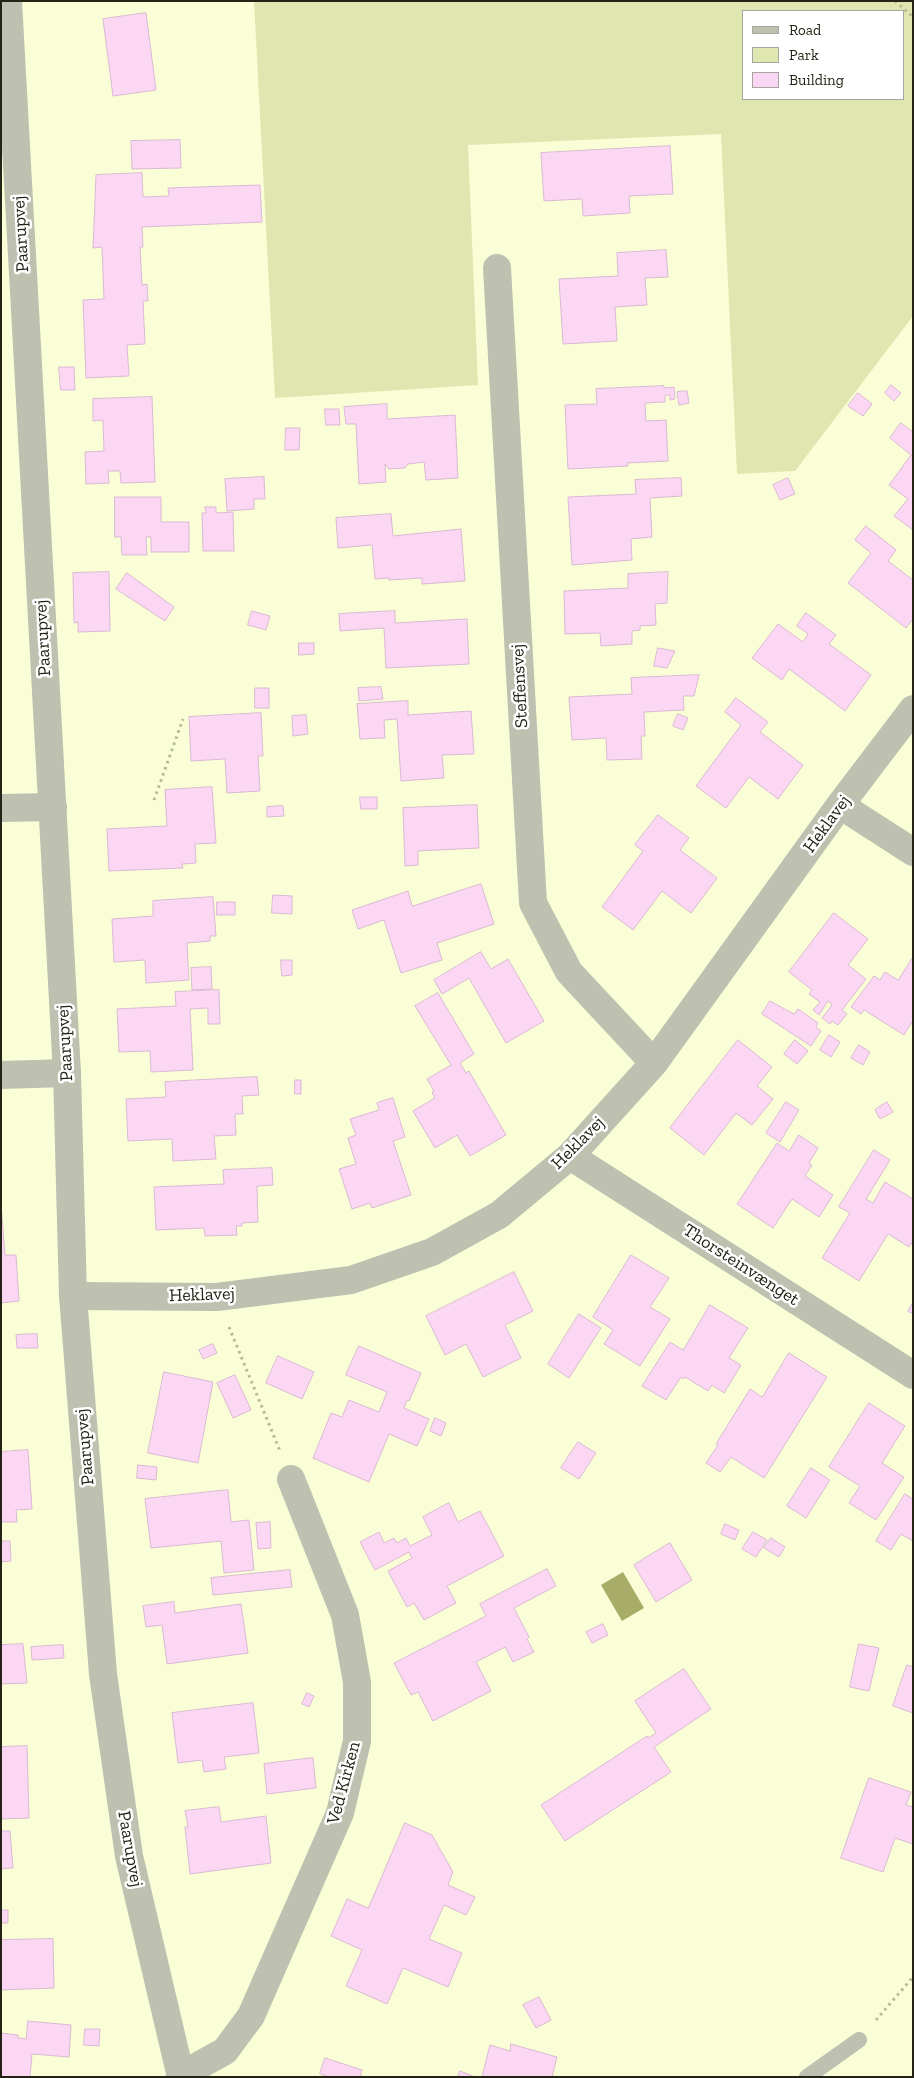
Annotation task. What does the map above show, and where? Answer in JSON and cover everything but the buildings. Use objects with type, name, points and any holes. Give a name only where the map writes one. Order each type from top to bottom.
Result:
[{"type":"street","name":"Paarupvej","points":[[8,1],[67,1072],[73,1296],[103,1674],[129,1856],[180,2076]]},
{"type":"street","name":"Steffensvej","points":[[497,268],[533,903],[568,972],[654,1063]]},
{"type":"street","name":"Heklavej","points":[[73,1296],[217,1297],[351,1280],[432,1252],[500,1215],[570,1156],[654,1063],[840,805],[913,709]]},
{"type":"street","points":[[840,805],[913,852]]},
{"type":"street","points":[[1,808],[53,807]]},
{"type":"street","points":[[1,1075],[67,1072]]},
{"type":"street","name":"Thorsteinvænget","points":[[570,1156],[913,1375]]},
{"type":"street","name":"Ved Kirken","points":[[180,2076],[225,2051],[251,2016],[340,1813],[357,1741],[358,1682],[344,1615],[292,1480]]},
{"type":"lane","points":[[807,2077],[859,2040]]},
{"type":"path","points":[[895,1],[913,17]]},
{"type":"path","points":[[154,800],[183,719]]},
{"type":"path","points":[[217,1297],[292,1480]]},
{"type":"path","points":[[859,2040],[913,1977]]},
{"type":"green space","points":[[254,1],[913,1],[913,316],[795,471],[737,474],[721,134],[468,145],[478,385],[275,398]]},
{"type":"shaded area","points":[[623,1572],[644,1608],[622,1621],[601,1585]]}]
